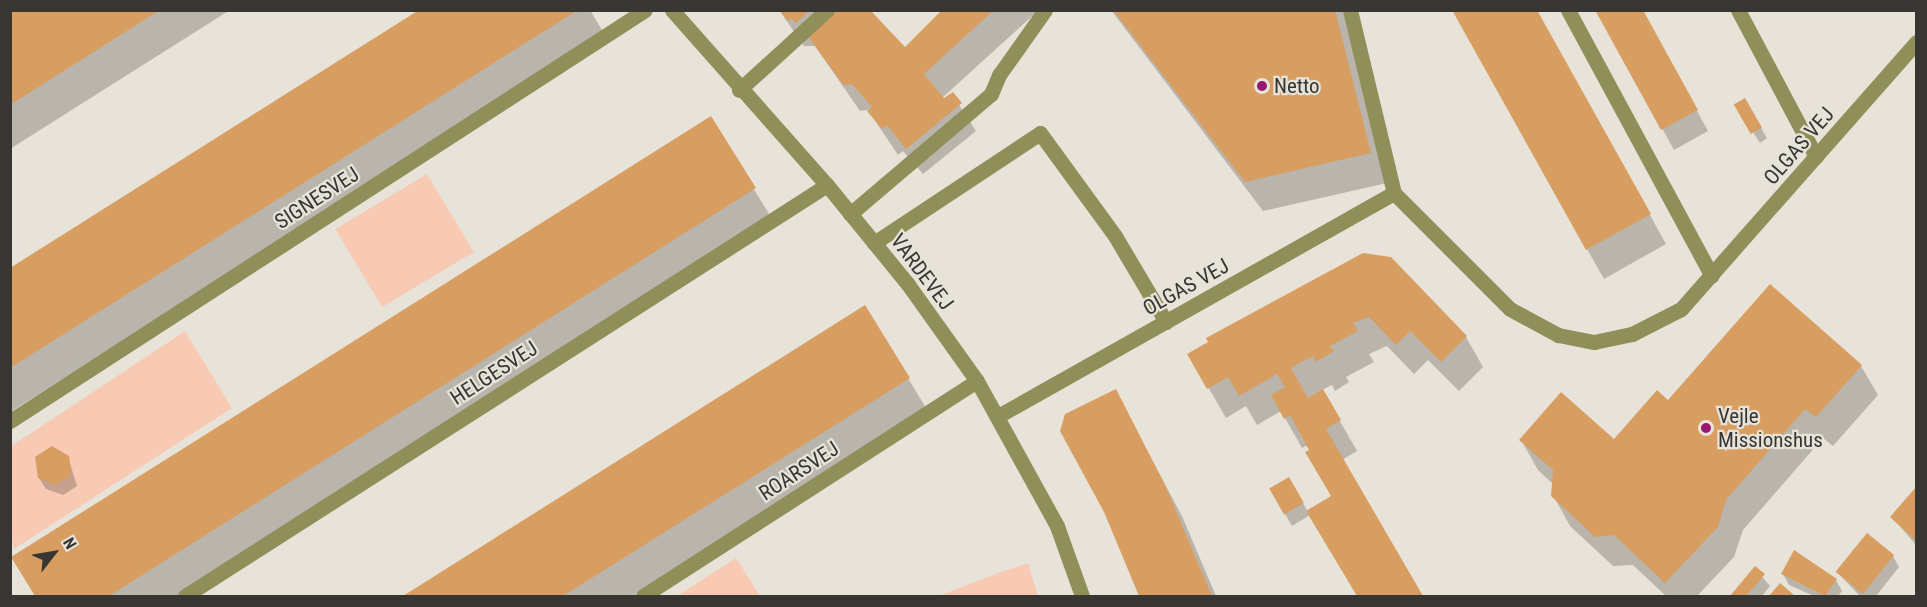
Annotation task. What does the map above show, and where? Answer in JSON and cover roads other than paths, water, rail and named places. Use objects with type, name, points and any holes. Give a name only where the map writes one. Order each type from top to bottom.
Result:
[{"type":"street","name":"SIGNESVEJ","points":[[10,421],[645,10]]},
{"type":"street","name":"VARDEVEJ","points":[[672,10],[874,243],[977,381],[1057,526],[1083,597]]},
{"type":"street","points":[[739,90],[827,10]]},
{"type":"street","points":[[850,214],[991,94],[999,75],[1045,10]]},
{"type":"street","points":[[1350,10],[1394,193]]},
{"type":"street","points":[[1568,10],[1712,276]]},
{"type":"street","points":[[1738,10],[1816,157]]},
{"type":"street","name":"OLGAS VEJ","points":[[998,416],[1394,193],[1509,309],[1558,335],[1594,342],[1632,334],[1681,309],[1917,42]]},
{"type":"street","points":[[874,243],[1040,133],[1115,236],[1166,322]]},
{"type":"street","name":"HELGESVEJ","points":[[185,597],[826,185]]},
{"type":"street","name":"ROARSVEJ","points":[[643,597],[977,381]]},
{"type":"place","name":"Netto","points":[[1262,86]]},
{"type":"place","name":"Vejle Missionshus","points":[[1706,428]]}]
